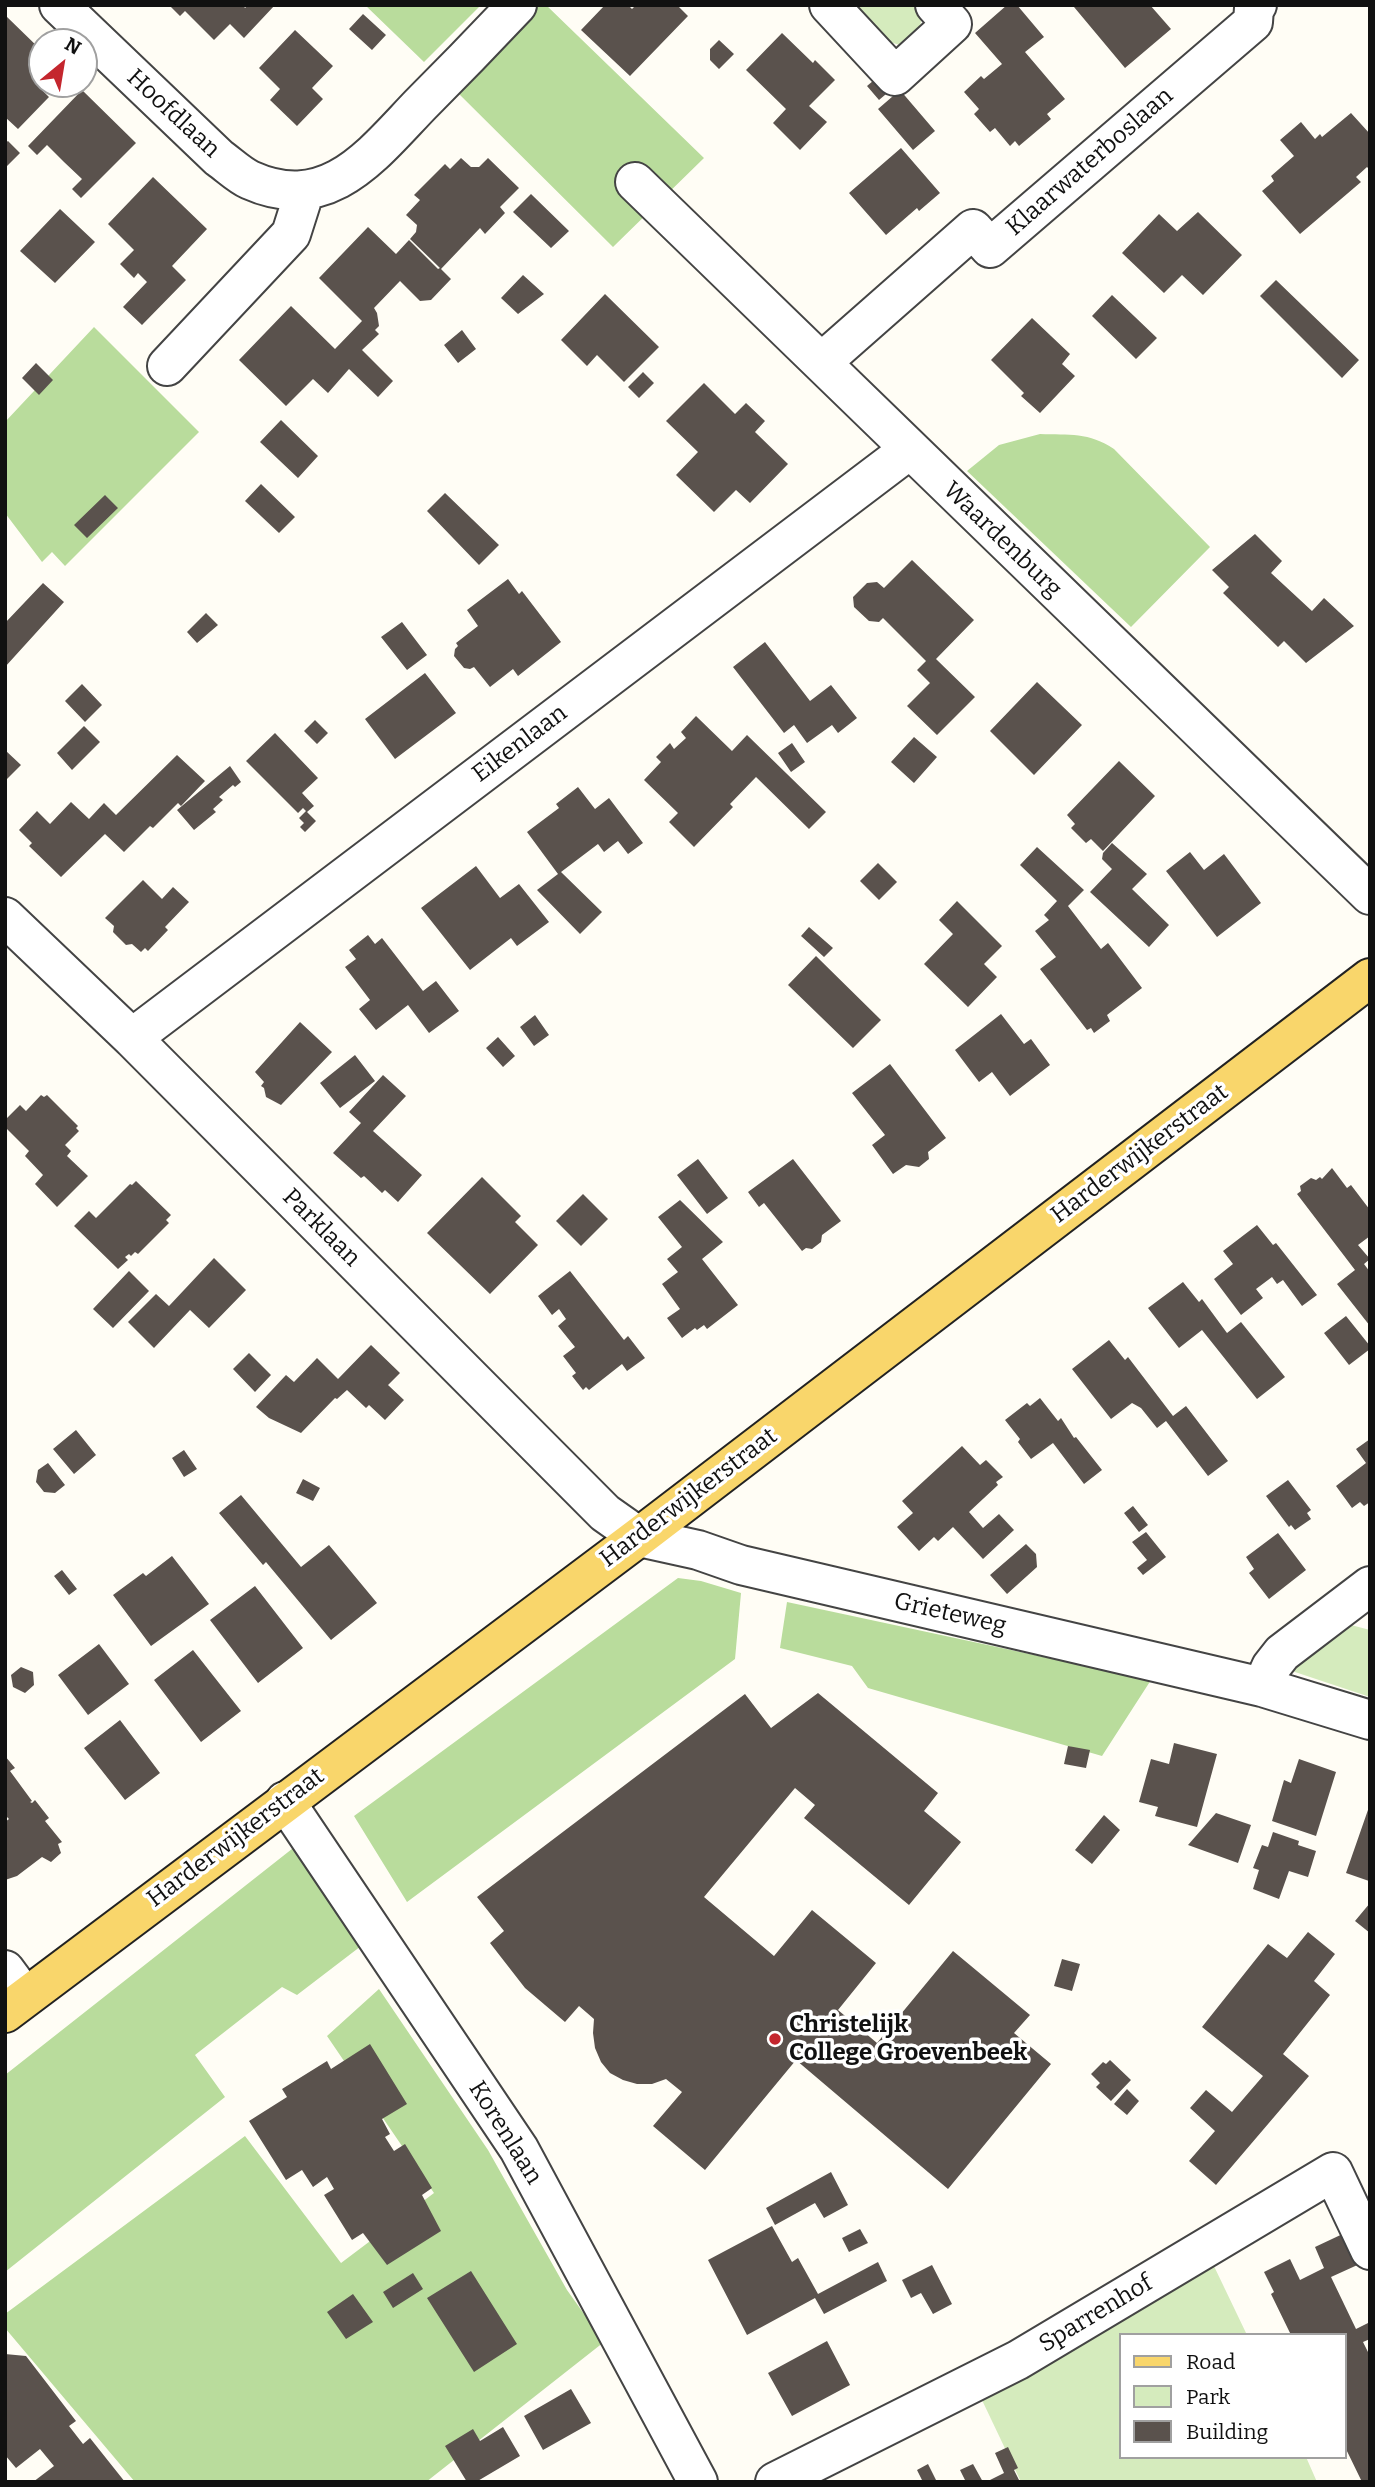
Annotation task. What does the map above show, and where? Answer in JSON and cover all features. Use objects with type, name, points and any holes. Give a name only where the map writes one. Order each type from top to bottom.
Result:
[{"type":"main road","name":"Harderwijkerstraat","points":[[12,1994],[285,1801],[639,1537],[1370,978]]},
{"type":"street","name":"Hoofdlaan","points":[[59,5],[219,158],[247,179],[272,188],[305,190],[336,182],[366,161],[517,5]]},
{"type":"street","points":[[829,5],[895,76],[952,24],[935,5]]},
{"type":"street","name":"Klaarwaterboslaan","points":[[822,362],[973,229],[990,247],[1253,22],[1254,8],[1257,5]]},
{"type":"street","name":"Waardenburg","points":[[635,182],[1370,895]]},
{"type":"street","points":[[167,366],[291,234],[305,190]]},
{"type":"street","name":"Eikenlaan","points":[[132,1038],[909,450]]},
{"type":"street","name":"Parklaan","points":[[5,917],[132,1038],[605,1513],[639,1537]]},
{"type":"street","name":"Grieteweg","points":[[639,1537],[698,1550],[741,1565],[1262,1687],[1370,1720]]},
{"type":"street","points":[[1262,1687],[1271,1667],[1282,1653],[1366,1595]]},
{"type":"street","name":"Korenlaan","points":[[285,1801],[519,2149],[698,2482]]},
{"type":"street","name":"Sparrenhof","points":[[775,2482],[1018,2360],[1333,2172],[1370,2250]]},
{"type":"green space","points":[[365,5],[481,5],[424,62]]},
{"type":"green space","points":[[539,5],[546,5],[704,158],[613,247],[458,93]]},
{"type":"green space","points":[[852,5],[913,5],[921,20],[920,30],[901,45],[893,43],[874,30]]},
{"type":"green space","points":[[94,327],[199,432],[65,566],[52,552],[42,562],[5,513],[5,422]]},
{"type":"green space","points":[[1040,434],[1087,437],[1114,449],[1210,547],[1131,627],[967,471],[999,445]]},
{"type":"green space","points":[[678,1578],[701,1581],[741,1593],[735,1659],[407,1902],[354,1816]]},
{"type":"green space","points":[[787,1602],[1151,1680],[1102,1756],[868,1688],[852,1666],[780,1648]]},
{"type":"green space","points":[[1351,1625],[1370,1630],[1370,1697],[1289,1670],[1341,1627]]},
{"type":"green space","points":[[297,1845],[365,1943],[297,1995],[282,1987],[195,2055],[225,2097],[5,2272],[5,2075]]},
{"type":"green space","points":[[379,1989],[488,2150],[567,2290],[604,2342],[426,2482],[135,2482],[5,2328],[5,2314],[245,2136],[341,2263],[434,2193],[327,2036]]},
{"type":"green space","points":[[1212,2262],[1246,2333],[1120,2333],[1120,2459],[1307,2459],[1317,2482],[1021,2482],[981,2398]]},
{"type":"building","points":[[169,5],[243,5],[245,8],[248,5],[275,5],[244,38],[230,24],[214,40],[185,11],[180,16]]},
{"type":"building","points":[[605,5],[628,5],[632,9],[636,5],[677,5],[688,16],[630,76],[581,30]]},
{"type":"building","points":[[1007,5],[1017,5],[1044,37],[1025,52],[1065,99],[1047,114],[1051,119],[1019,146],[1015,141],[1010,146],[995,128],[990,132],[974,114],[979,109],[964,92],[981,76],[984,79],[1002,64],[975,33]]},
{"type":"building","points":[[1150,5],[1171,29],[1125,68],[1074,7]]},
{"type":"building","points":[[363,14],[386,35],[372,50],[349,29]]},
{"type":"building","points":[[5,15],[28,37],[28,98],[48,98],[18,129],[5,117]]},
{"type":"building","points":[[295,30],[333,66],[312,88],[323,99],[297,126],[270,100],[280,89],[259,68]]},
{"type":"building","points":[[782,33],[835,80],[809,106],[827,122],[800,150],[773,123],[786,109],[746,70]]},
{"type":"building","points":[[719,40],[734,54],[719,69],[710,60],[710,49]]},
{"type":"building","points":[[880,75],[892,89],[879,100],[867,86]]},
{"type":"building","points":[[900,90],[935,131],[913,150],[878,109]]},
{"type":"building","points":[[74,98],[90,98],[136,143],[81,198],[72,189],[82,179],[47,145],[37,155],[28,146]]},
{"type":"building","points":[[1351,113],[1370,134],[1370,170],[1367,167],[1356,177],[1361,182],[1300,234],[1262,191],[1274,181],[1271,176],[1294,156],[1280,140],[1301,122],[1315,139],[1320,134],[1322,137]]},
{"type":"building","points":[[8,141],[20,153],[5,168],[5,143]]},
{"type":"building","points":[[901,148],[940,193],[919,211],[917,208],[886,235],[849,193]]},
{"type":"building","points":[[461,158],[471,167],[479,167],[488,158],[519,188],[500,207],[505,213],[485,234],[480,228],[441,269],[451,279],[431,300],[420,301],[400,281],[374,308],[379,326],[375,330],[379,334],[362,350],[393,381],[378,397],[349,369],[328,393],[313,379],[286,406],[239,360],[291,306],[335,349],[362,321],[319,278],[368,227],[396,254],[409,240],[440,268],[410,239],[416,232],[417,225],[406,215],[420,200],[414,195],[445,164],[450,169]]},
{"type":"building","points":[[153,177],[207,229],[172,266],[186,280],[142,325],[123,307],[147,282],[138,273],[134,278],[120,264],[134,250],[108,224]]},
{"type":"building","points":[[531,194],[569,231],[551,248],[513,212]]},
{"type":"building","points":[[60,209],[95,242],[55,283],[20,251]]},
{"type":"building","points":[[1198,212],[1242,255],[1203,295],[1182,275],[1164,293],[1122,253],[1159,214],[1177,231]]},
{"type":"building","points":[[523,275],[544,294],[518,314],[501,298]]},
{"type":"building","points":[[1276,280],[1359,360],[1342,378],[1260,296]]},
{"type":"building","points":[[605,294],[659,347],[624,382],[597,355],[587,366],[561,340]]},
{"type":"building","points":[[1112,295],[1157,338],[1136,359],[1092,316]]},
{"type":"building","points":[[1032,318],[1070,354],[1062,364],[1075,376],[1040,413],[1021,396],[1024,393],[991,360]]},
{"type":"building","points":[[462,330],[476,349],[458,363],[444,345]]},
{"type":"building","points":[[36,363],[53,380],[39,395],[22,378]]},
{"type":"building","points":[[643,372],[654,383],[639,398],[628,387]]},
{"type":"building","points":[[704,383],[735,414],[746,403],[765,421],[755,432],[788,464],[750,503],[736,490],[714,512],[676,475],[698,452],[666,421]]},
{"type":"building","points":[[281,420],[318,456],[298,478],[260,442]]},
{"type":"building","points":[[261,484],[295,517],[279,533],[245,501]]},
{"type":"building","points":[[445,493],[499,545],[479,565],[427,511]]},
{"type":"building","points":[[105,495],[118,508],[87,538],[74,525]]},
{"type":"building","points":[[1255,534],[1282,561],[1271,573],[1312,611],[1324,598],[1354,626],[1306,663],[1284,641],[1278,647],[1223,593],[1229,587],[1212,570]]},
{"type":"building","points":[[912,560],[974,620],[936,659],[975,697],[937,735],[907,706],[930,683],[917,670],[926,661],[883,618],[879,622],[869,621],[854,607],[853,597],[867,583],[877,582],[884,588]]},
{"type":"building","points":[[508,579],[519,594],[522,591],[561,642],[518,676],[513,669],[490,687],[474,667],[464,668],[454,656],[458,646],[456,643],[478,626],[467,610]]},
{"type":"building","points":[[43,583],[64,602],[5,667],[5,623]]},
{"type":"building","points":[[206,613],[218,625],[197,643],[187,632]]},
{"type":"building","points":[[402,622],[427,655],[407,670],[381,637]]},
{"type":"building","points":[[765,642],[810,701],[831,685],[857,718],[838,733],[832,725],[807,743],[794,725],[784,733],[733,667]]},
{"type":"building","points":[[425,673],[456,713],[395,759],[365,719]]},
{"type":"building","points":[[1037,682],[1082,725],[1034,775],[990,731]]},
{"type":"building","points":[[82,684],[102,705],[85,722],[65,701]]},
{"type":"building","points":[[696,716],[732,751],[747,735],[826,812],[809,829],[756,777],[730,804],[733,807],[694,847],[669,822],[678,813],[644,780],[661,762],[656,757],[670,743],[674,749],[686,738],[681,732]]},
{"type":"building","points":[[315,720],[328,733],[317,744],[304,731]]},
{"type":"building","points":[[84,726],[100,742],[72,770],[57,753]]},
{"type":"building","points":[[275,733],[318,778],[302,793],[314,806],[307,812],[316,821],[305,832],[300,827],[304,823],[299,818],[306,811],[303,808],[298,813],[246,761]]},
{"type":"building","points":[[914,737],[937,757],[914,783],[891,762]]},
{"type":"building","points":[[792,743],[805,762],[791,772],[778,753]]},
{"type":"building","points":[[5,750],[21,765],[5,781]]},
{"type":"building","points":[[177,755],[205,781],[181,806],[178,803],[124,852],[105,834],[61,877],[29,846],[32,843],[19,830],[37,811],[50,824],[71,802],[89,819],[104,803],[116,815]]},
{"type":"building","points":[[1119,761],[1155,796],[1103,851],[1091,839],[1086,843],[1071,828],[1075,824],[1067,815]]},
{"type":"building","points":[[230,766],[241,782],[219,797],[223,800],[213,809],[216,812],[194,830],[177,810]]},
{"type":"building","points":[[578,787],[595,809],[609,798],[643,843],[628,854],[618,841],[604,852],[598,844],[561,872],[602,912],[580,934],[537,890],[558,874],[527,832],[559,808],[556,804]]},
{"type":"building","points":[[1112,843],[1147,874],[1132,889],[1169,925],[1149,947],[1090,892],[1112,869],[1102,859],[1103,853]]},
{"type":"building","points":[[1037,847],[1084,890],[1068,906],[1101,949],[1108,943],[1142,988],[1107,1015],[1110,1021],[1094,1033],[1091,1028],[1087,1030],[1040,969],[1056,957],[1035,931],[1049,920],[1044,915],[1057,901],[1020,865]]},
{"type":"building","points":[[1190,852],[1204,870],[1224,854],[1261,903],[1217,937],[1166,871]]},
{"type":"building","points":[[878,863],[897,882],[879,900],[860,881]]},
{"type":"building","points":[[476,866],[500,898],[519,884],[549,922],[517,946],[511,938],[470,970],[421,908]]},
{"type":"building","points":[[143,880],[162,899],[173,887],[189,902],[165,927],[168,930],[148,951],[145,948],[141,952],[132,944],[126,945],[113,932],[114,926],[105,918]]},
{"type":"building","points":[[957,901],[1002,946],[984,964],[997,977],[968,1007],[924,964],[953,934],[939,920]]},
{"type":"building","points":[[809,927],[833,948],[824,957],[801,936]]},
{"type":"building","points":[[368,935],[375,944],[382,938],[423,991],[436,981],[459,1011],[429,1033],[408,1005],[376,1030],[359,1009],[370,1000],[345,967],[356,959],[349,950]]},
{"type":"building","points":[[816,956],[881,1020],[853,1048],[788,985]]},
{"type":"building","points":[[1001,1014],[1024,1044],[1031,1039],[1050,1065],[1010,1096],[992,1072],[979,1082],[955,1050]]},
{"type":"building","points":[[535,1015],[549,1035],[534,1046],[520,1027]]},
{"type":"building","points":[[300,1022],[332,1052],[281,1105],[266,1097],[261,1086],[264,1082],[255,1072]]},
{"type":"building","points":[[498,1037],[515,1056],[503,1067],[486,1048]]},
{"type":"building","points":[[355,1055],[375,1081],[340,1108],[320,1083]]},
{"type":"building","points":[[890,1064],[946,1138],[928,1152],[929,1159],[919,1167],[906,1165],[893,1174],[872,1145],[885,1135],[852,1093]]},
{"type":"building","points":[[383,1075],[406,1096],[373,1131],[422,1175],[398,1202],[385,1190],[382,1193],[364,1176],[361,1178],[333,1153],[361,1123],[349,1112]]},
{"type":"building","points":[[41,1095],[47,1095],[78,1126],[76,1128],[79,1131],[65,1145],[71,1151],[67,1156],[88,1176],[57,1207],[35,1184],[43,1175],[25,1156],[29,1151],[5,1127],[5,1120],[20,1105],[26,1111]]},
{"type":"building","points":[[698,1159],[728,1198],[707,1214],[677,1175]]},
{"type":"building","points":[[793,1159],[841,1221],[822,1235],[821,1242],[812,1249],[806,1248],[802,1251],[764,1203],[759,1207],[748,1192]]},
{"type":"building","points":[[1332,1168],[1347,1188],[1351,1185],[1370,1210],[1370,1236],[1358,1245],[1370,1259],[1364,1264],[1370,1272],[1370,1326],[1337,1284],[1355,1270],[1297,1194],[1301,1191],[1300,1186],[1311,1178],[1322,1179]]},
{"type":"building","points":[[482,1177],[521,1216],[515,1222],[538,1245],[490,1294],[427,1233]]},
{"type":"building","points":[[136,1181],[171,1215],[166,1220],[169,1223],[138,1254],[135,1252],[125,1257],[128,1260],[118,1269],[74,1226],[89,1211],[96,1218]]},
{"type":"building","points":[[583,1194],[608,1219],[581,1246],[556,1221]]},
{"type":"building","points":[[680,1200],[723,1242],[702,1259],[738,1305],[707,1329],[704,1325],[697,1330],[695,1328],[682,1338],[667,1318],[680,1309],[662,1284],[678,1272],[667,1259],[682,1247],[658,1217]]},
{"type":"building","points":[[1257,1225],[1273,1245],[1276,1243],[1317,1295],[1302,1306],[1283,1280],[1277,1284],[1272,1277],[1256,1289],[1263,1298],[1241,1315],[1214,1279],[1233,1264],[1223,1251]]},
{"type":"building","points":[[214,1258],[246,1290],[209,1328],[190,1310],[154,1348],[128,1322],[156,1294],[169,1306]]},
{"type":"building","points":[[129,1271],[149,1291],[113,1328],[93,1309]]},
{"type":"building","points":[[570,1271],[624,1340],[628,1336],[645,1358],[627,1371],[622,1364],[589,1390],[586,1387],[583,1390],[572,1376],[576,1373],[563,1356],[575,1347],[558,1326],[566,1319],[559,1309],[552,1315],[538,1296]]},
{"type":"building","points":[[1183,1282],[1199,1302],[1202,1299],[1227,1333],[1241,1322],[1285,1377],[1257,1399],[1202,1330],[1179,1348],[1148,1308]]},
{"type":"building","points":[[1346,1316],[1370,1346],[1370,1349],[1349,1365],[1324,1333]]},
{"type":"building","points":[[1109,1340],[1125,1360],[1128,1357],[1173,1416],[1186,1406],[1228,1461],[1208,1476],[1166,1421],[1157,1428],[1141,1408],[1132,1403],[1111,1419],[1072,1369]]},
{"type":"building","points":[[371,1345],[400,1373],[388,1385],[404,1400],[385,1420],[369,1405],[366,1408],[347,1390],[335,1398],[301,1433],[269,1418],[256,1407],[286,1375],[294,1382],[317,1358],[338,1379]]},
{"type":"building","points":[[249,1353],[271,1375],[255,1392],[233,1369]]},
{"type":"building","points":[[1040,1398],[1058,1421],[1061,1418],[1074,1438],[1076,1437],[1102,1470],[1084,1484],[1053,1443],[1031,1459],[1005,1420],[1027,1403],[1030,1406]]},
{"type":"building","points":[[76,1430],[96,1455],[74,1474],[53,1449]]},
{"type":"building","points":[[1370,1439],[1370,1502],[1364,1506],[1360,1502],[1352,1508],[1336,1486],[1366,1463],[1356,1449]]},
{"type":"building","points":[[962,1446],[980,1465],[986,1460],[1003,1477],[969,1512],[983,1528],[999,1514],[1014,1530],[983,1559],[953,1527],[938,1541],[934,1537],[919,1551],[897,1527],[913,1513],[902,1501]]},
{"type":"building","points":[[184,1450],[197,1469],[184,1477],[172,1458]]},
{"type":"building","points":[[48,1463],[65,1485],[55,1493],[44,1492],[36,1482],[38,1470]]},
{"type":"building","points":[[303,1479],[320,1488],[313,1501],[296,1493]]},
{"type":"building","points":[[1288,1480],[1311,1510],[1307,1513],[1311,1519],[1295,1530],[1291,1525],[1289,1527],[1266,1496]]},
{"type":"building","points":[[241,1495],[301,1567],[329,1545],[377,1603],[331,1640],[266,1562],[263,1565],[219,1513]]},
{"type":"building","points":[[1133,1506],[1148,1525],[1139,1532],[1124,1513]]},
{"type":"building","points":[[1146,1532],[1166,1557],[1143,1575],[1137,1568],[1147,1560],[1132,1542]]},
{"type":"building","points":[[1278,1533],[1306,1570],[1269,1599],[1249,1573],[1254,1569],[1246,1557]]},
{"type":"building","points":[[1026,1544],[1036,1554],[1037,1567],[1007,1594],[990,1575]]},
{"type":"building","points":[[172,1556],[209,1604],[151,1646],[113,1595],[143,1573],[146,1576]]},
{"type":"building","points":[[62,1570],[77,1589],[69,1595],[54,1576]]},
{"type":"building","points":[[255,1586],[303,1648],[258,1683],[210,1620]]},
{"type":"building","points":[[99,1644],[129,1684],[88,1715],[58,1675]]},
{"type":"building","points":[[193,1650],[241,1711],[201,1742],[154,1680]]},
{"type":"building","points":[[21,1667],[33,1672],[34,1685],[25,1693],[13,1687],[11,1675]]},
{"type":"building","points":[[818,1693],[938,1793],[924,1811],[961,1842],[909,1905],[804,1818],[815,1805],[795,1788],[704,1897],[774,1956],[812,1910],[876,1963],[838,2010],[877,2043],[953,1951],[1030,2015],[1014,2033],[1051,2064],[948,2189],[796,2060],[705,2170],[653,2126],[682,2092],[666,2079],[652,2084],[637,2084],[610,2073],[595,2048],[594,2019],[579,2006],[565,2022],[525,1988],[490,1943],[504,1931],[477,1897],[745,1694],[771,1728]]},
{"type":"building","points":[[120,1720],[160,1773],[125,1800],[84,1748]]},
{"type":"building","points":[[1174,1743],[1217,1754],[1197,1827],[1155,1816],[1158,1807],[1139,1802],[1151,1759],[1169,1764]]},
{"type":"building","points":[[1068,1746],[1090,1750],[1086,1768],[1064,1764]]},
{"type":"building","points":[[5,1756],[15,1768],[10,1771],[32,1801],[30,1802],[35,1800],[49,1818],[45,1821],[62,1842],[58,1844],[61,1853],[51,1862],[42,1857],[17,1876],[5,1880],[5,1822],[9,1819],[5,1815]]},
{"type":"building","points":[[1299,1759],[1336,1772],[1316,1836],[1272,1821],[1284,1780],[1291,1783]]},
{"type":"building","points":[[1369,1807],[1370,1878],[1369,1881],[1346,1873]]},
{"type":"building","points":[[1216,1813],[1251,1825],[1238,1863],[1188,1845]]},
{"type":"building","points":[[1104,1815],[1120,1830],[1092,1864],[1075,1850]]},
{"type":"building","points":[[1273,1832],[1299,1841],[1298,1845],[1316,1851],[1308,1877],[1289,1871],[1279,1899],[1253,1889],[1259,1870],[1253,1868],[1262,1845],[1268,1847]]},
{"type":"building","points":[[1370,1903],[1370,1933],[1355,1921]]},
{"type":"building","points":[[1308,1932],[1335,1954],[1314,1981],[1330,1995],[1283,2054],[1309,2076],[1216,2185],[1189,2161],[1215,2131],[1190,2108],[1206,2090],[1232,2112],[1263,2076],[1202,2027],[1268,1944],[1287,1958]]},
{"type":"building","points":[[1062,1959],[1080,1964],[1072,1991],[1054,1986]]},
{"type":"building","points":[[370,2044],[407,2104],[382,2119],[390,2134],[385,2137],[394,2151],[405,2144],[432,2188],[422,2195],[441,2231],[387,2265],[363,2233],[352,2240],[324,2195],[334,2189],[327,2177],[313,2187],[302,2170],[286,2180],[249,2121],[287,2097],[282,2089],[327,2061],[331,2069]]},
{"type":"building","points":[[1110,2060],[1131,2080],[1111,2101],[1096,2087],[1100,2083],[1091,2074],[1103,2062],[1106,2064]]},
{"type":"building","points":[[1127,2089],[1139,2101],[1127,2115],[1114,2104]]},
{"type":"building","points":[[831,2172],[848,2205],[824,2218],[815,2203],[775,2225],[766,2208]]},
{"type":"building","points":[[772,2226],[792,2262],[798,2258],[818,2294],[878,2262],[887,2281],[824,2314],[815,2298],[747,2335],[708,2260]]},
{"type":"building","points":[[860,2229],[868,2243],[849,2252],[842,2238]]},
{"type":"building","points":[[1349,2231],[1364,2262],[1331,2277],[1356,2329],[1370,2322],[1370,2339],[1363,2342],[1370,2356],[1370,2482],[1362,2482],[1347,2451],[1347,2333],[1290,2333],[1271,2294],[1274,2292],[1264,2272],[1290,2259],[1300,2280],[1324,2268],[1315,2247]]},
{"type":"building","points":[[932,2265],[952,2304],[933,2314],[921,2293],[911,2298],[902,2280]]},
{"type":"building","points":[[471,2271],[517,2344],[474,2372],[427,2298]]},
{"type":"building","points":[[413,2273],[423,2289],[393,2308],[383,2292]]},
{"type":"building","points":[[353,2294],[373,2322],[346,2339],[327,2312]]},
{"type":"building","points":[[827,2341],[850,2385],[792,2416],[768,2373]]},
{"type":"building","points":[[5,2354],[26,2356],[76,2421],[69,2426],[83,2444],[90,2438],[125,2482],[33,2482],[54,2466],[40,2449],[16,2468],[5,2455]]},
{"type":"building","points":[[571,2389],[591,2423],[543,2450],[524,2416]]},
{"type":"building","points":[[503,2427],[520,2456],[476,2482],[467,2482],[445,2446],[473,2429],[480,2441]]},
{"type":"building","points":[[1008,2447],[1018,2468],[1014,2470],[1020,2482],[986,2482],[1004,2473],[995,2453]]},
{"type":"building","points":[[928,2464],[937,2482],[923,2482],[917,2470]]},
{"type":"building","points":[[973,2464],[983,2482],[966,2482],[960,2470]]},
{"type":"place","name":"Christelijk College Groevenbeek","points":[[775,2039]]}]
